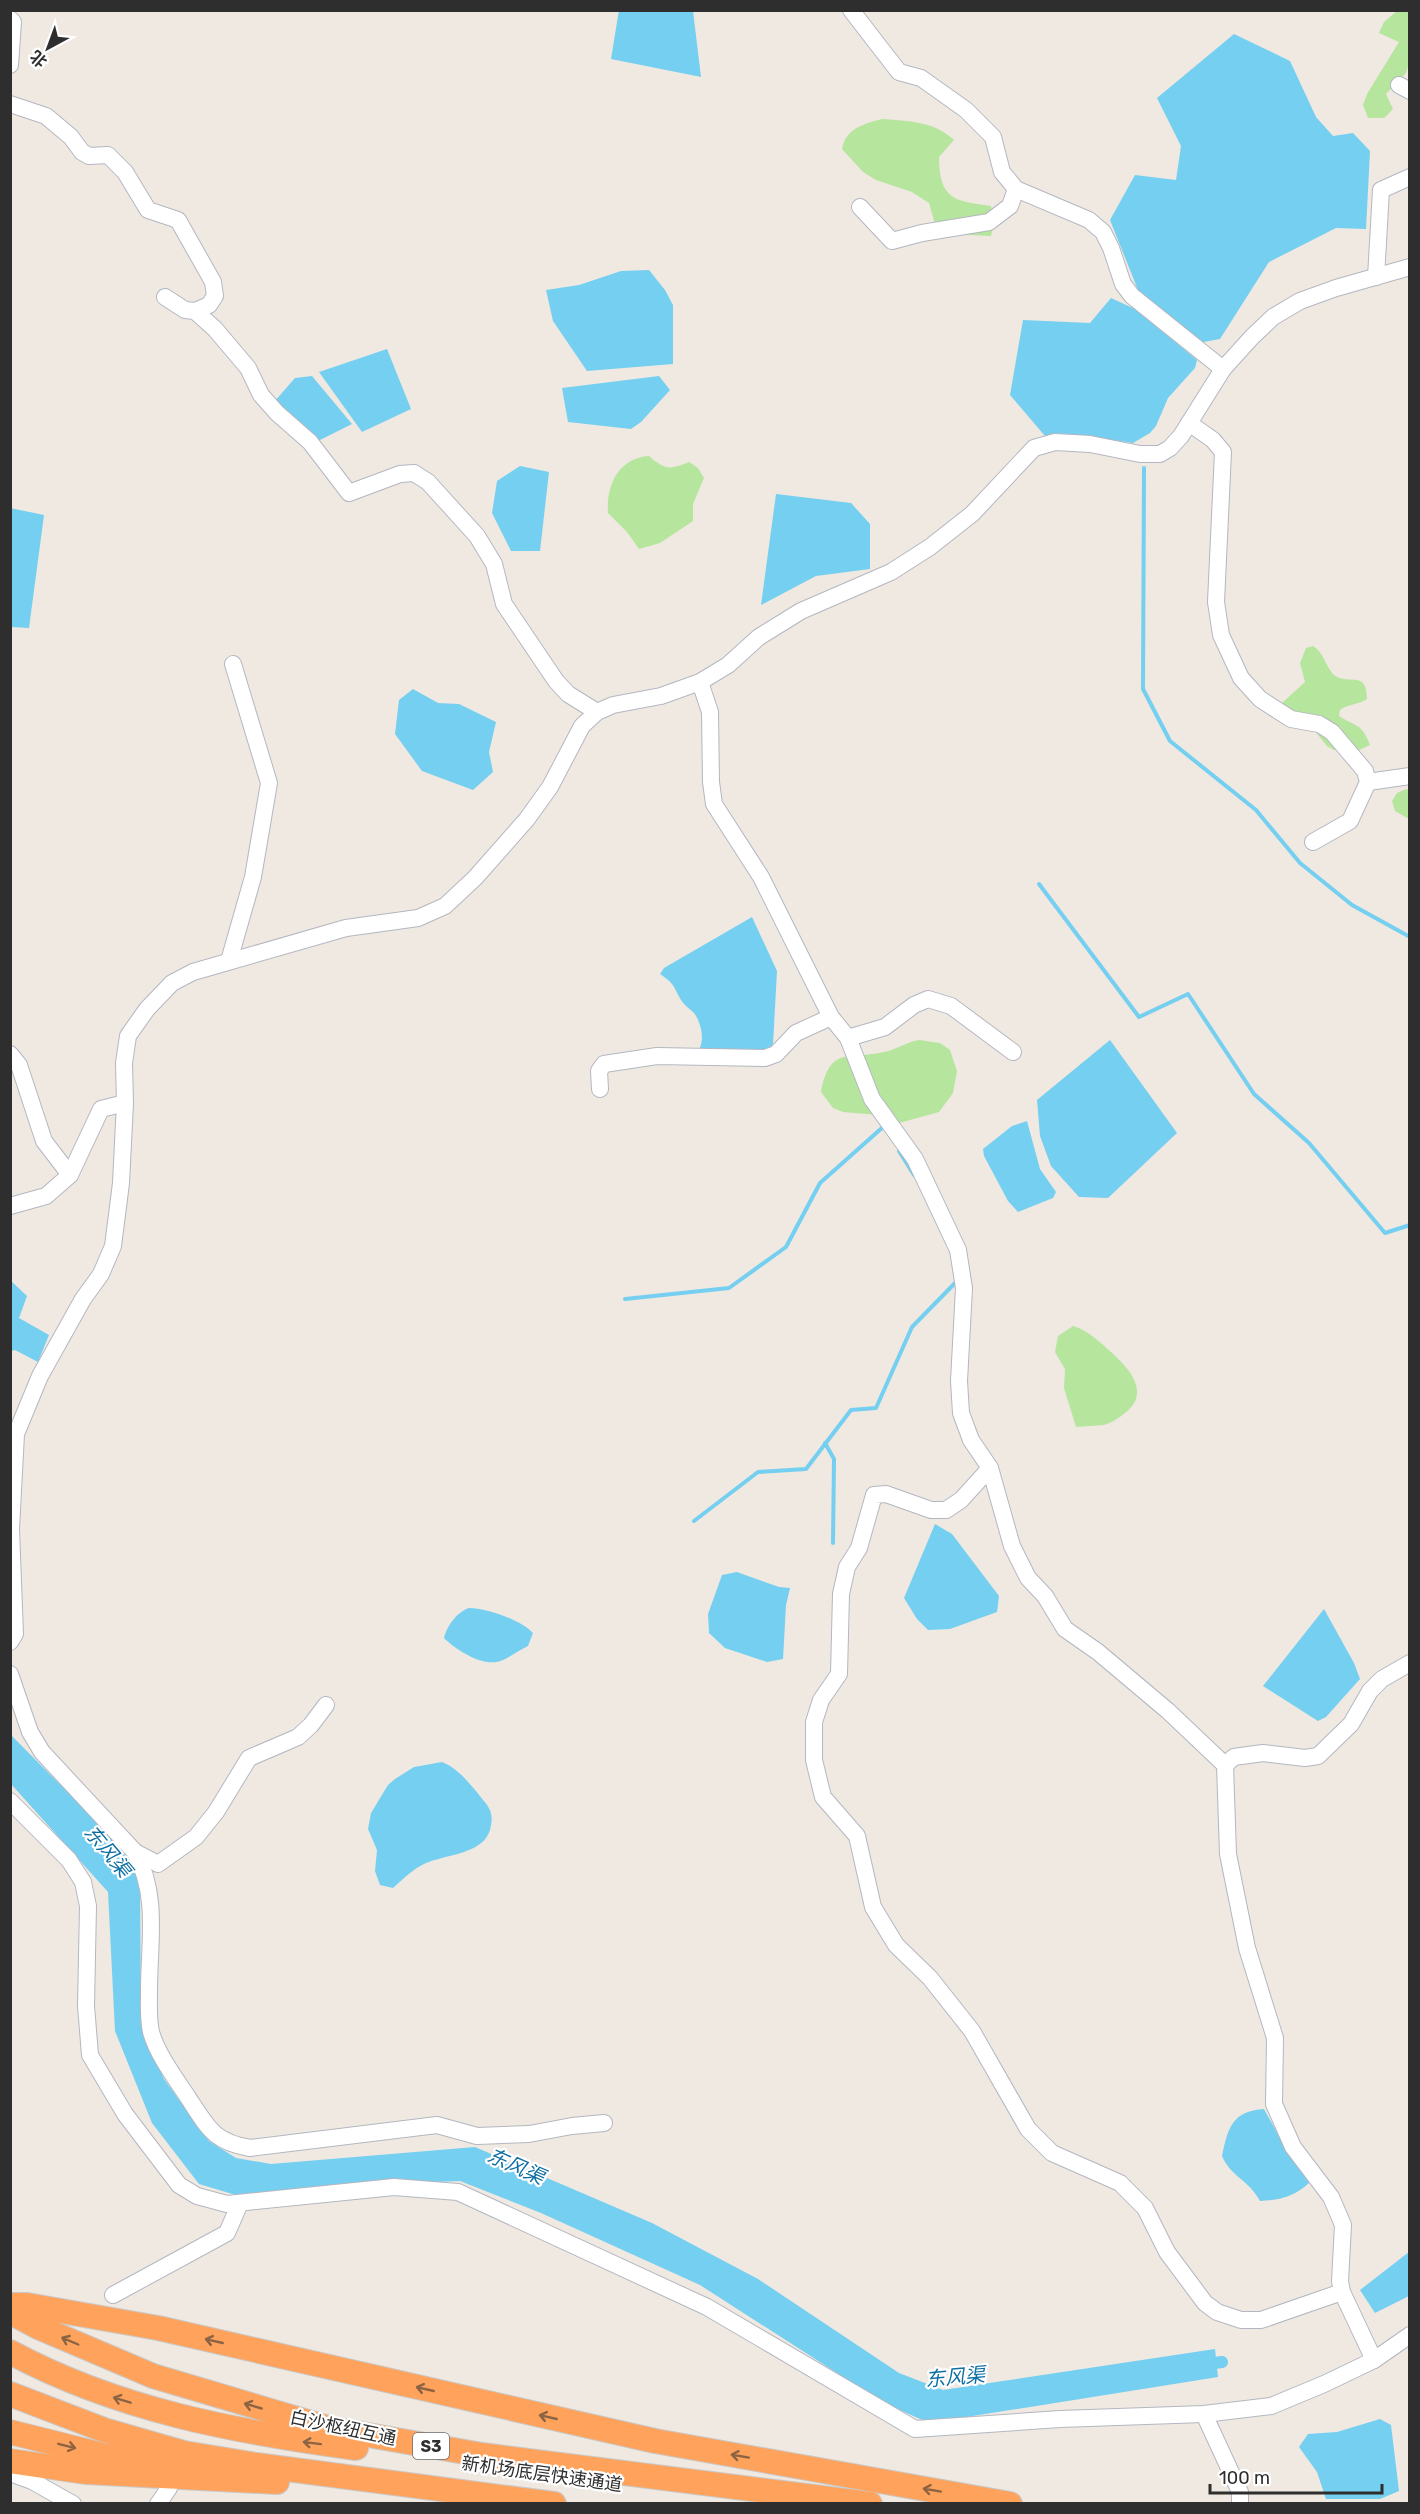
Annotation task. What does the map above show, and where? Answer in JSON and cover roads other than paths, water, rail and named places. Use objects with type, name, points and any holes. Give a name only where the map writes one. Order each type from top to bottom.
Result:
[{"type":"highway","points":[[10,2304],[158,2328],[656,2441],[1010,2504]]},
{"type":"highway","name":"白沙枢纽互通","points":[[10,2312],[38,2327],[153,2376],[328,2428],[482,2454],[870,2504]]},
{"type":"highway","name":"新机场底层快速通道","points":[[10,2352],[64,2379],[108,2396],[190,2420],[261,2435],[765,2504]]},
{"type":"highway","name":"新机场底层快速通道","points":[[10,2394],[104,2430],[184,2453],[256,2465],[554,2504]]},
{"type":"highway","points":[[10,2432],[102,2455],[277,2482],[464,2504]]},
{"type":"highway","points":[[10,2462],[86,2472],[277,2482]]},
{"type":"street","points":[[851,10],[899,72],[921,78],[966,110],[993,137],[1002,172],[1016,189],[1089,220],[1096,226],[1107,240],[1123,284],[1132,296],[1223,369]]},
{"type":"street","points":[[10,19],[13,22],[10,65]]},
{"type":"street","points":[[10,105],[46,116],[71,137],[82,152],[89,156],[108,155],[125,172],[148,210],[178,220],[213,282],[215,296],[209,305],[195,311],[185,310],[165,297]]},
{"type":"street","points":[[1376,277],[1381,190],[1410,177]]},
{"type":"street","points":[[860,207],[892,241],[989,222],[1010,206],[1016,189]]},
{"type":"street","points":[[10,1642],[15,1634],[11,1529],[16,1434],[40,1376],[83,1299],[101,1274],[113,1246],[121,1183],[125,1103],[124,1063],[128,1036],[147,1009],[172,983],[193,972],[346,928],[418,918],[445,906],[476,878],[527,819],[550,788],[582,726],[597,712],[613,705],[661,696],[700,682],[728,665],[759,637],[801,611],[891,572],[930,547],[972,514],[1034,448],[1055,442],[1090,444],[1140,454],[1160,454],[1170,448],[1189,423],[1223,369],[1273,317],[1300,301],[1410,267]]},
{"type":"street","points":[[195,311],[215,329],[248,368],[261,395],[277,413],[310,442],[349,493],[400,474],[414,473],[428,482],[477,536],[494,564],[504,604],[556,681],[568,694],[597,712]]},
{"type":"street","points":[[1189,423],[1213,440],[1224,452],[1216,602],[1221,635],[1241,678],[1260,699],[1291,719],[1318,724],[1332,732],[1365,771],[1368,782],[1350,821],[1314,842]]},
{"type":"street","points":[[229,961],[253,877],[268,783],[233,664]]},
{"type":"street","points":[[700,682],[710,712],[711,782],[714,804],[761,877],[831,1017],[848,1038],[872,1099],[915,1159],[958,1250],[964,1288],[958,1381],[961,1413],[971,1440],[990,1468],[1012,1546],[1028,1578],[1045,1596],[1065,1629],[1098,1652],[1168,1711],[1225,1765],[1228,1854],[1246,1948],[1275,2038],[1274,2104],[1293,2147],[1330,2197],[1343,2225],[1340,2281],[1342,2292],[1374,2360]]},
{"type":"street","points":[[1368,782],[1410,776]]},
{"type":"street","points":[[848,1038],[885,1027],[914,1005],[928,999],[951,1006],[1013,1052]]},
{"type":"street","points":[[600,1089],[599,1071],[604,1064],[657,1056],[765,1058],[776,1054],[796,1033],[831,1017]]},
{"type":"street","points":[[10,1054],[19,1065],[44,1141],[70,1175]]},
{"type":"street","points":[[10,1206],[46,1196],[70,1175],[101,1109],[125,1103]]},
{"type":"street","points":[[990,1468],[961,1500],[946,1510],[931,1510],[886,1494],[874,1495],[859,1548],[848,1567],[841,1594],[839,1674],[821,1700],[814,1722],[814,1760],[823,1797],[857,1836],[873,1906],[896,1946],[930,1978],[972,2031],[1028,2129],[1052,2153],[1120,2183],[1145,2208],[1167,2252],[1205,2303],[1217,2312],[1241,2320],[1261,2320],[1342,2292]]},
{"type":"street","points":[[1225,1765],[1234,1757],[1263,1753],[1305,1758],[1318,1756],[1351,1724],[1370,1691],[1382,1679],[1400,1671],[1410,1663]]},
{"type":"street","points":[[10,1674],[30,1732],[42,1752],[135,1852],[142,1866],[149,1887],[151,1905],[149,2005],[151,2030],[158,2048],[188,2097],[211,2131],[224,2141],[250,2148],[437,2125],[477,2136],[529,2133],[604,2123]]},
{"type":"street","points":[[135,1852],[158,1864],[196,1837],[216,1812],[249,1758],[298,1737],[311,1725],[326,1705]]},
{"type":"street","points":[[10,1801],[69,1860],[83,1882],[88,1906],[86,2006],[90,2055],[125,2114],[179,2185],[197,2196],[227,2204],[394,2187],[458,2192],[708,2307],[915,2429],[1060,2419],[1204,2414],[1271,2406],[1374,2360],[1410,2335]]},
{"type":"street","points":[[112,2295],[227,2233],[240,2203]]},
{"type":"street","points":[[1204,2414],[1240,2492],[1240,2504]]},
{"type":"street","points":[[10,2473],[32,2481],[73,2504]]},
{"type":"street","points":[[154,2503],[169,2488]]},
{"type":"water","points":[[619,10],[693,11],[701,77],[611,59]]},
{"type":"water","points":[[1234,34],[1290,61],[1316,117],[1333,136],[1353,133],[1370,151],[1366,229],[1336,228],[1269,262],[1220,339],[1198,343],[1138,290],[1110,220],[1135,175],[1176,180],[1181,146],[1157,98]]},
{"type":"water","points":[[649,270],[665,290],[673,305],[673,364],[587,371],[553,321],[546,290],[579,285],[621,271]]},
{"type":"water","points":[[1111,298],[1135,309],[1197,360],[1195,368],[1168,398],[1156,426],[1150,433],[1133,443],[1086,436],[1045,436],[1010,395],[1023,320],[1090,323]]},
{"type":"water","points":[[387,349],[411,409],[362,432],[319,372]]},
{"type":"water","points":[[312,376],[352,424],[318,441],[274,402],[295,378]]},
{"type":"water","points":[[659,376],[670,390],[641,422],[631,429],[568,422],[562,388]]},
{"type":"water","points":[[520,466],[549,472],[540,551],[511,551],[492,513],[497,481]]},
{"type":"water","points":[[776,494],[851,503],[870,524],[870,569],[816,576],[761,605]]},
{"type":"water","points":[[10,508],[44,515],[29,628],[11,627]]},
{"type":"water","points":[[413,689],[438,703],[459,704],[496,722],[489,752],[493,772],[473,790],[422,771],[395,734],[399,700]]},
{"type":"water","points":[[752,917],[777,971],[773,1044],[766,1052],[699,1049],[702,1036],[694,1013],[682,1002],[671,983],[660,974],[664,968]]},
{"type":"water","points":[[1110,1040],[1177,1133],[1108,1198],[1079,1197],[1051,1166],[1040,1136],[1037,1100]]},
{"type":"water","points":[[1027,1121],[1040,1169],[1056,1192],[1053,1198],[1018,1212],[1008,1201],[984,1156],[983,1149],[1012,1126]]},
{"type":"water","points":[[10,1280],[27,1296],[19,1318],[49,1335],[38,1362],[15,1350],[11,1351]]},
{"type":"water","points":[[935,1524],[952,1534],[999,1596],[997,1612],[950,1629],[928,1630],[917,1619],[904,1598]]},
{"type":"water","points":[[737,1572],[779,1587],[790,1588],[786,1605],[783,1659],[767,1662],[725,1648],[709,1633],[708,1614],[722,1575]]},
{"type":"water","points":[[469,1608],[494,1612],[528,1628],[533,1633],[528,1646],[496,1662],[480,1660],[463,1653],[444,1638],[453,1620]]},
{"type":"water","points":[[1324,1609],[1354,1663],[1360,1679],[1326,1717],[1318,1721],[1263,1686]]},
{"type":"water","points":[[10,1734],[113,1838],[140,1877],[141,2024],[164,2079],[209,2141],[236,2158],[271,2164],[475,2147],[652,2223],[758,2279],[899,2373],[943,2390],[1215,2349],[1218,2377],[929,2423],[882,2402],[700,2285],[541,2213],[460,2181],[327,2186],[239,2196],[199,2184],[152,2123],[115,2031],[108,1892],[11,1784]]},
{"type":"water","points":[[442,1762],[454,1768],[487,1806],[492,1818],[488,1835],[483,1842],[465,1852],[422,1865],[393,1888],[380,1885],[375,1871],[377,1850],[368,1829],[371,1813],[388,1785],[395,1779],[414,1767]]},
{"type":"water","points":[[1264,2109],[1309,2183],[1298,2192],[1286,2197],[1260,2201],[1251,2188],[1230,2169],[1222,2156],[1229,2129],[1238,2117],[1253,2110]]},
{"type":"water","points":[[1409,2252],[1409,2296],[1375,2313],[1360,2290]]},
{"type":"water","points":[[1380,2419],[1391,2425],[1399,2491],[1380,2499],[1326,2499],[1317,2472],[1299,2447],[1308,2434],[1337,2432]]},
{"type":"waterway","points":[[1144,468],[1143,689],[1170,741],[1256,810],[1300,863],[1352,905],[1410,937]]},
{"type":"waterway","points":[[1039,884],[1139,1017],[1188,994],[1254,1094],[1309,1143],[1385,1233],[1410,1225]]},
{"type":"waterway","points":[[625,1299],[729,1288],[786,1247],[820,1183],[883,1127]]},
{"type":"waterway","points":[[899,1151],[914,1175]]},
{"type":"waterway","points":[[694,1521],[758,1472],[806,1469],[851,1410],[876,1408],[912,1327],[957,1281]]},
{"type":"waterway","points":[[825,1443],[834,1459],[833,1543]]},
{"type":"waterway","name":"东风渠","points":[[1200,2365],[1222,2362]]}]
